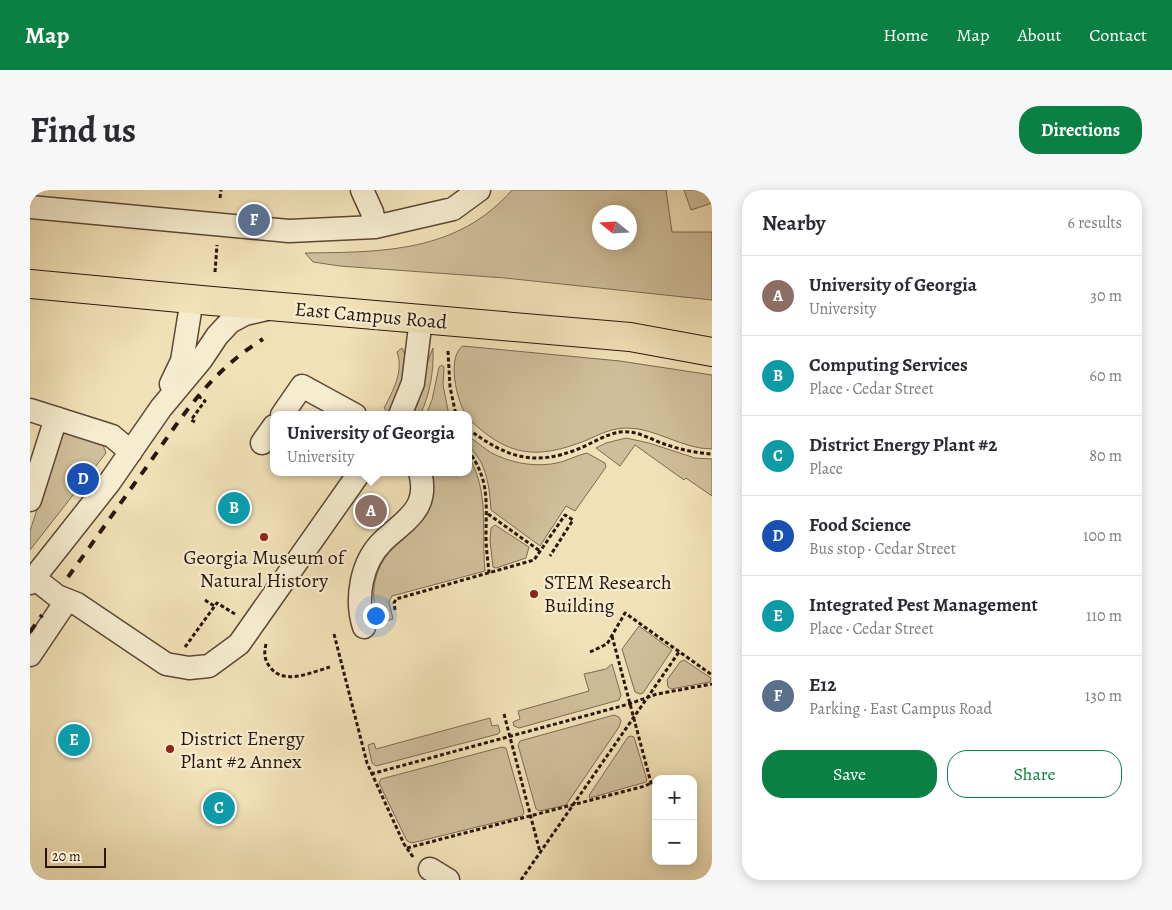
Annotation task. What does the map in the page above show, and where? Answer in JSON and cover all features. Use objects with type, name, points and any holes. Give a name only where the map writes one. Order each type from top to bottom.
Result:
[{"type":"main road","name":"East Campus Road","points":[[30,284],[630,337],[712,352]]},
{"type":"street","points":[[362,190],[372,212],[375,226]]},
{"type":"street","points":[[30,207],[289,231],[375,226],[453,209],[478,190]]},
{"type":"street","points":[[161,408],[182,361],[192,299]]},
{"type":"street","points":[[278,307],[245,314],[230,322],[217,336],[32,581],[57,596],[77,604],[189,668],[209,666],[238,644],[357,476]]},
{"type":"street","points":[[402,411],[413,383],[421,319]]},
{"type":"street","points":[[285,411],[302,386],[348,411]]},
{"type":"street","points":[[30,410],[112,436],[131,452]]},
{"type":"street","points":[[30,500],[56,418]]},
{"type":"street","points":[[364,627],[360,607],[362,578],[366,566],[382,542],[414,514],[422,491],[421,476]]},
{"type":"street","points":[[30,655],[67,600]]},
{"type":"path","points":[[220,198],[221,190]]},
{"type":"path","points":[[215,272],[216,251]]},
{"type":"path","points":[[448,351],[450,387],[455,411]]},
{"type":"path","points":[[191,391],[205,401],[191,420],[195,422]]},
{"type":"path","points":[[472,432],[501,450],[523,457],[548,458],[561,455],[620,432],[637,434],[684,450],[712,454]]},
{"type":"path","points":[[472,455],[483,479],[488,514],[486,544],[489,573]]},
{"type":"path","points":[[488,514],[540,551]]},
{"type":"path","points":[[395,610],[394,603],[396,599],[534,560],[565,515],[573,520],[550,556]]},
{"type":"path","points":[[205,600],[214,606]]},
{"type":"path","points":[[173,660],[217,602],[240,617]]},
{"type":"path","points":[[590,652],[607,644],[625,613],[712,675]]},
{"type":"path","points":[[334,634],[371,774],[407,848],[414,858],[439,874]]},
{"type":"path","points":[[407,848],[651,783],[632,719],[612,636]]},
{"type":"path","points":[[268,638],[264,651],[265,658],[276,673],[294,677],[330,667]]},
{"type":"path","points":[[521,880],[679,652]]},
{"type":"path","points":[[371,774],[629,704],[648,697],[712,684]]},
{"type":"path","points":[[504,714],[540,852]]},
{"type":"shaded area","points":[[512,190],[666,190],[672,232],[712,232],[712,300],[505,278],[340,266],[313,262],[305,253],[362,252],[417,245],[443,237],[467,226],[490,211]]},
{"type":"shaded area","points":[[684,190],[712,190],[712,203],[691,210]]},
{"type":"shaded area","points":[[463,346],[620,361],[712,375],[712,449],[690,446],[648,431],[627,428],[611,430],[587,440],[553,450],[538,452],[510,448],[483,432],[472,422],[472,411],[464,411],[459,400],[455,379],[455,359]]},
{"type":"shaded area","points":[[402,348],[405,355],[405,371],[396,399],[389,411],[386,411],[384,408],[391,395],[398,374],[399,359],[397,352]]},
{"type":"shaded area","points":[[433,348],[433,365],[429,391],[422,411],[414,411],[419,398]]},
{"type":"shaded area","points":[[442,365],[444,367],[443,385],[448,411],[428,411],[432,400],[439,367]]},
{"type":"shaded area","points":[[65,431],[103,445],[106,453],[30,550],[30,531],[60,439]]},
{"type":"shaded area","points":[[626,438],[649,443],[695,458],[712,459],[712,496],[686,478],[684,480],[635,445],[620,466],[596,448],[606,443]]},
{"type":"shaded area","points":[[472,440],[494,454],[520,463],[550,464],[587,453],[605,463],[606,467],[575,511],[566,506],[540,546],[491,510],[489,491],[481,462],[472,448]]},
{"type":"shaded area","points":[[472,463],[480,485],[482,499],[485,571],[392,596],[389,602],[393,619],[377,624],[374,592],[375,581],[381,565],[390,552],[421,520],[429,508],[433,492],[432,476],[472,476]]},
{"type":"shaded area","points":[[495,525],[529,547],[526,558],[496,568],[493,567],[490,541],[491,528]]},
{"type":"shaded area","points":[[639,626],[672,650],[643,693],[640,694],[635,692],[622,649]]},
{"type":"shaded area","points":[[684,660],[711,678],[710,682],[671,689],[668,687],[667,680],[680,662]]},
{"type":"shaded area","points":[[612,664],[621,695],[619,700],[519,728],[514,726],[513,722],[520,719],[518,711],[589,691],[584,674],[606,669]]},
{"type":"shaded area","points":[[614,715],[619,717],[621,721],[619,727],[566,805],[540,811],[536,809],[518,745],[520,741]]},
{"type":"shaded area","points":[[490,718],[492,726],[498,725],[500,732],[498,734],[376,766],[372,763],[368,745],[374,743],[376,749]]},
{"type":"shaded area","points":[[628,737],[634,737],[646,782],[590,798],[590,794]]},
{"type":"shaded area","points":[[502,747],[506,748],[524,812],[522,816],[412,843],[407,841],[379,783],[381,779]]},
{"type":"railway","points":[[68,577],[173,429],[199,396],[228,366],[263,339]]},
{"type":"railway","points":[[30,632],[42,615]]},
{"type":"place","name":"E12","points":[[254,220]]},
{"type":"place","name":"Food Science","points":[[83,479]]},
{"type":"place","name":"Computing Services","points":[[234,508]]},
{"type":"place","name":"University of Georgia","points":[[371,511]]},
{"type":"place","name":"Georgia Museum of Natural History","points":[[264,537]]},
{"type":"place","name":"STEM Research Building","points":[[534,594]]},
{"type":"place","name":"Integrated Pest Management","points":[[74,740]]},
{"type":"place","name":"District Energy Plant #2 Annex","points":[[170,749]]},
{"type":"place","name":"District Energy Plant #2","points":[[219,808]]}]
